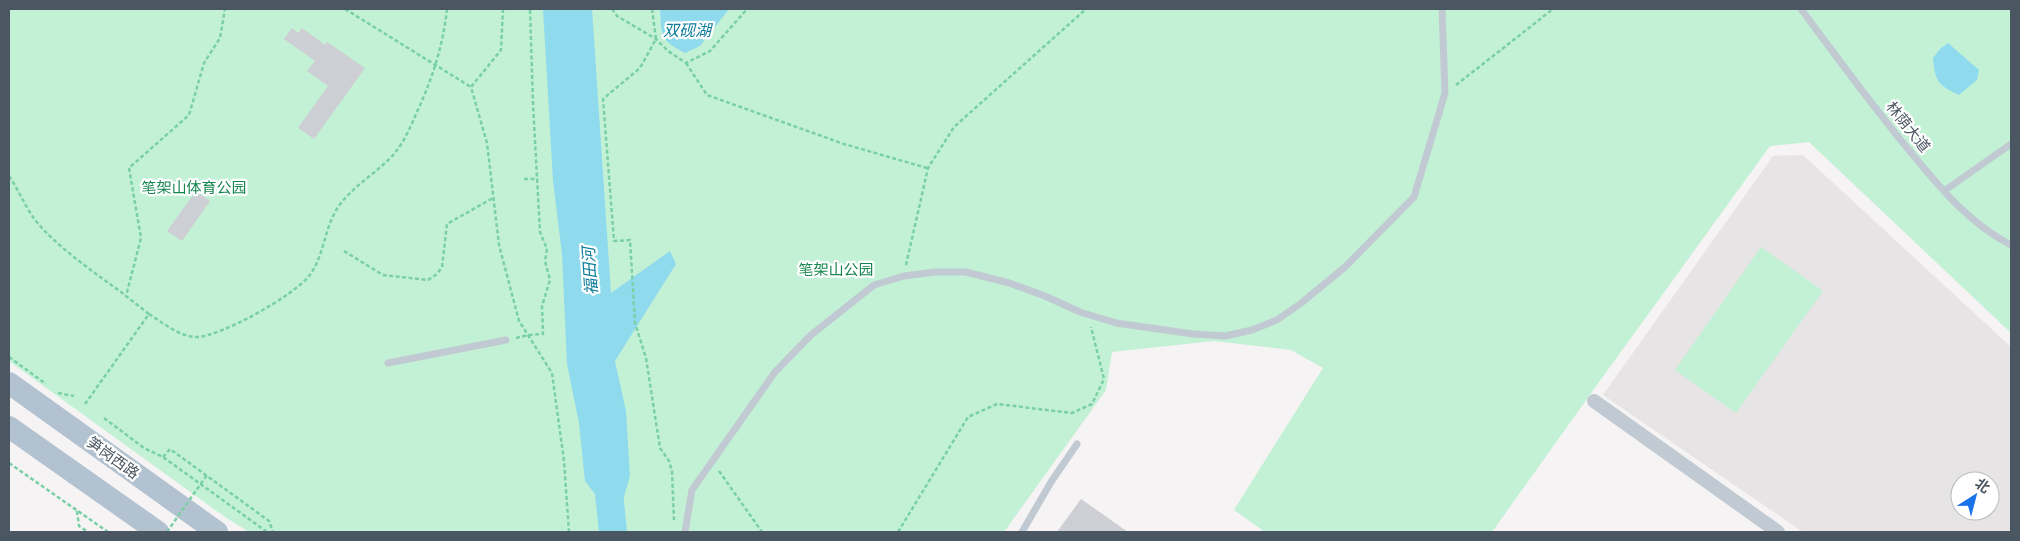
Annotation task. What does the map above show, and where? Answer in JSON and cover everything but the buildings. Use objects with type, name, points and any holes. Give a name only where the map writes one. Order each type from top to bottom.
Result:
[{"type":"main road","name":"笋岗西路","points":[[9,383],[217,532]]},
{"type":"main road","points":[[9,427],[158,532]]},
{"type":"street","points":[[1594,401],[1778,532]]},
{"type":"lane","points":[[685,532],[692,490],[775,372],[811,335],[874,285],[904,276],[935,272],[966,272],[1009,283],[1116,323],[1193,334],[1225,336],[1252,330],[1277,320],[1300,304],[1345,267],[1414,197],[1445,93],[1442,9]]},
{"type":"lane","name":"林荫大道","points":[[1801,9],[1892,129],[1944,192],[1973,219],[2011,245]]},
{"type":"lane","points":[[1944,192],[2011,144]]},
{"type":"lane","points":[[388,363],[506,340]]},
{"type":"lane","points":[[1022,532],[1051,482],[1077,444]]},
{"type":"path","points":[[126,296],[141,238],[129,168],[189,115],[204,63],[220,38],[225,9]]},
{"type":"path","points":[[345,9],[471,87],[487,143],[499,245],[519,321],[552,373],[564,461],[569,532]]},
{"type":"path","points":[[9,176],[32,216],[42,227],[83,264],[149,314],[186,335],[197,337],[216,332],[253,316],[298,287],[310,275],[316,263],[326,231],[340,204],[400,146],[423,99],[436,65],[447,9]]},
{"type":"path","points":[[471,87],[501,50],[503,9]]},
{"type":"path","points":[[506,340],[543,334],[542,306],[550,280],[545,261],[547,249],[540,232],[530,9]]},
{"type":"path","points":[[612,9],[617,16],[656,39],[668,51],[686,63],[706,95],[844,144],[928,168]]},
{"type":"path","points":[[652,9],[656,39],[640,68],[603,99],[614,241],[630,240],[635,323],[646,358],[660,448],[669,461],[672,471],[674,526]]},
{"type":"path","points":[[686,63],[710,51],[747,9]]},
{"type":"path","points":[[904,276],[928,168],[954,127],[1086,9]]},
{"type":"path","points":[[1445,93],[1553,9]]},
{"type":"path","points":[[524,179],[538,179]]},
{"type":"path","points":[[344,251],[384,275],[428,280],[437,274],[442,267],[447,224],[494,198]]},
{"type":"path","points":[[84,404],[149,314]]},
{"type":"path","points":[[898,532],[968,417],[997,404],[1072,413],[1092,404],[1104,379],[1088,314]]},
{"type":"path","points":[[9,357],[60,394],[74,396]]},
{"type":"path","points":[[104,418],[144,448],[163,457],[267,532]]},
{"type":"path","points":[[163,457],[170,449],[270,521],[272,532]]},
{"type":"path","points":[[712,462],[762,532]]},
{"type":"path","points":[[9,464],[108,532]]},
{"type":"path","points":[[167,532],[207,475]]},
{"type":"path","points":[[77,510],[79,526],[88,532]]},
{"type":"shaded area","points":[[1803,155],[2011,347],[2011,532],[1803,532],[1603,395],[1773,156]]},
{"type":"green space","name":"笔架山公园","points":[[9,9],[2011,9],[2011,333],[1809,142],[1770,146],[1492,532],[1265,532],[1234,510],[1323,368],[1291,350],[1214,341],[1112,352],[1106,390],[1004,532],[249,532],[225,517],[9,361]]},
{"type":"green space","points":[[1761,247],[1823,291],[1736,413],[1675,370]]},
{"type":"water","points":[[543,9],[592,9],[611,293],[670,251],[676,264],[615,361],[626,411],[630,476],[623,500],[601,502],[585,481],[579,423],[567,364],[562,254],[553,181]]},
{"type":"water","name":"双砚湖","points":[[660,9],[729,9],[700,46],[685,53],[666,40],[662,32]]},
{"type":"water","points":[[1948,43],[1979,70],[1977,80],[1959,95],[1942,85],[1935,72],[1933,58]]},
{"type":"waterway","name":"福田河","points":[[606,464],[613,532]]},
{"type":"park label","name":"笔架山体育公园","points":[[194,188]]}]
